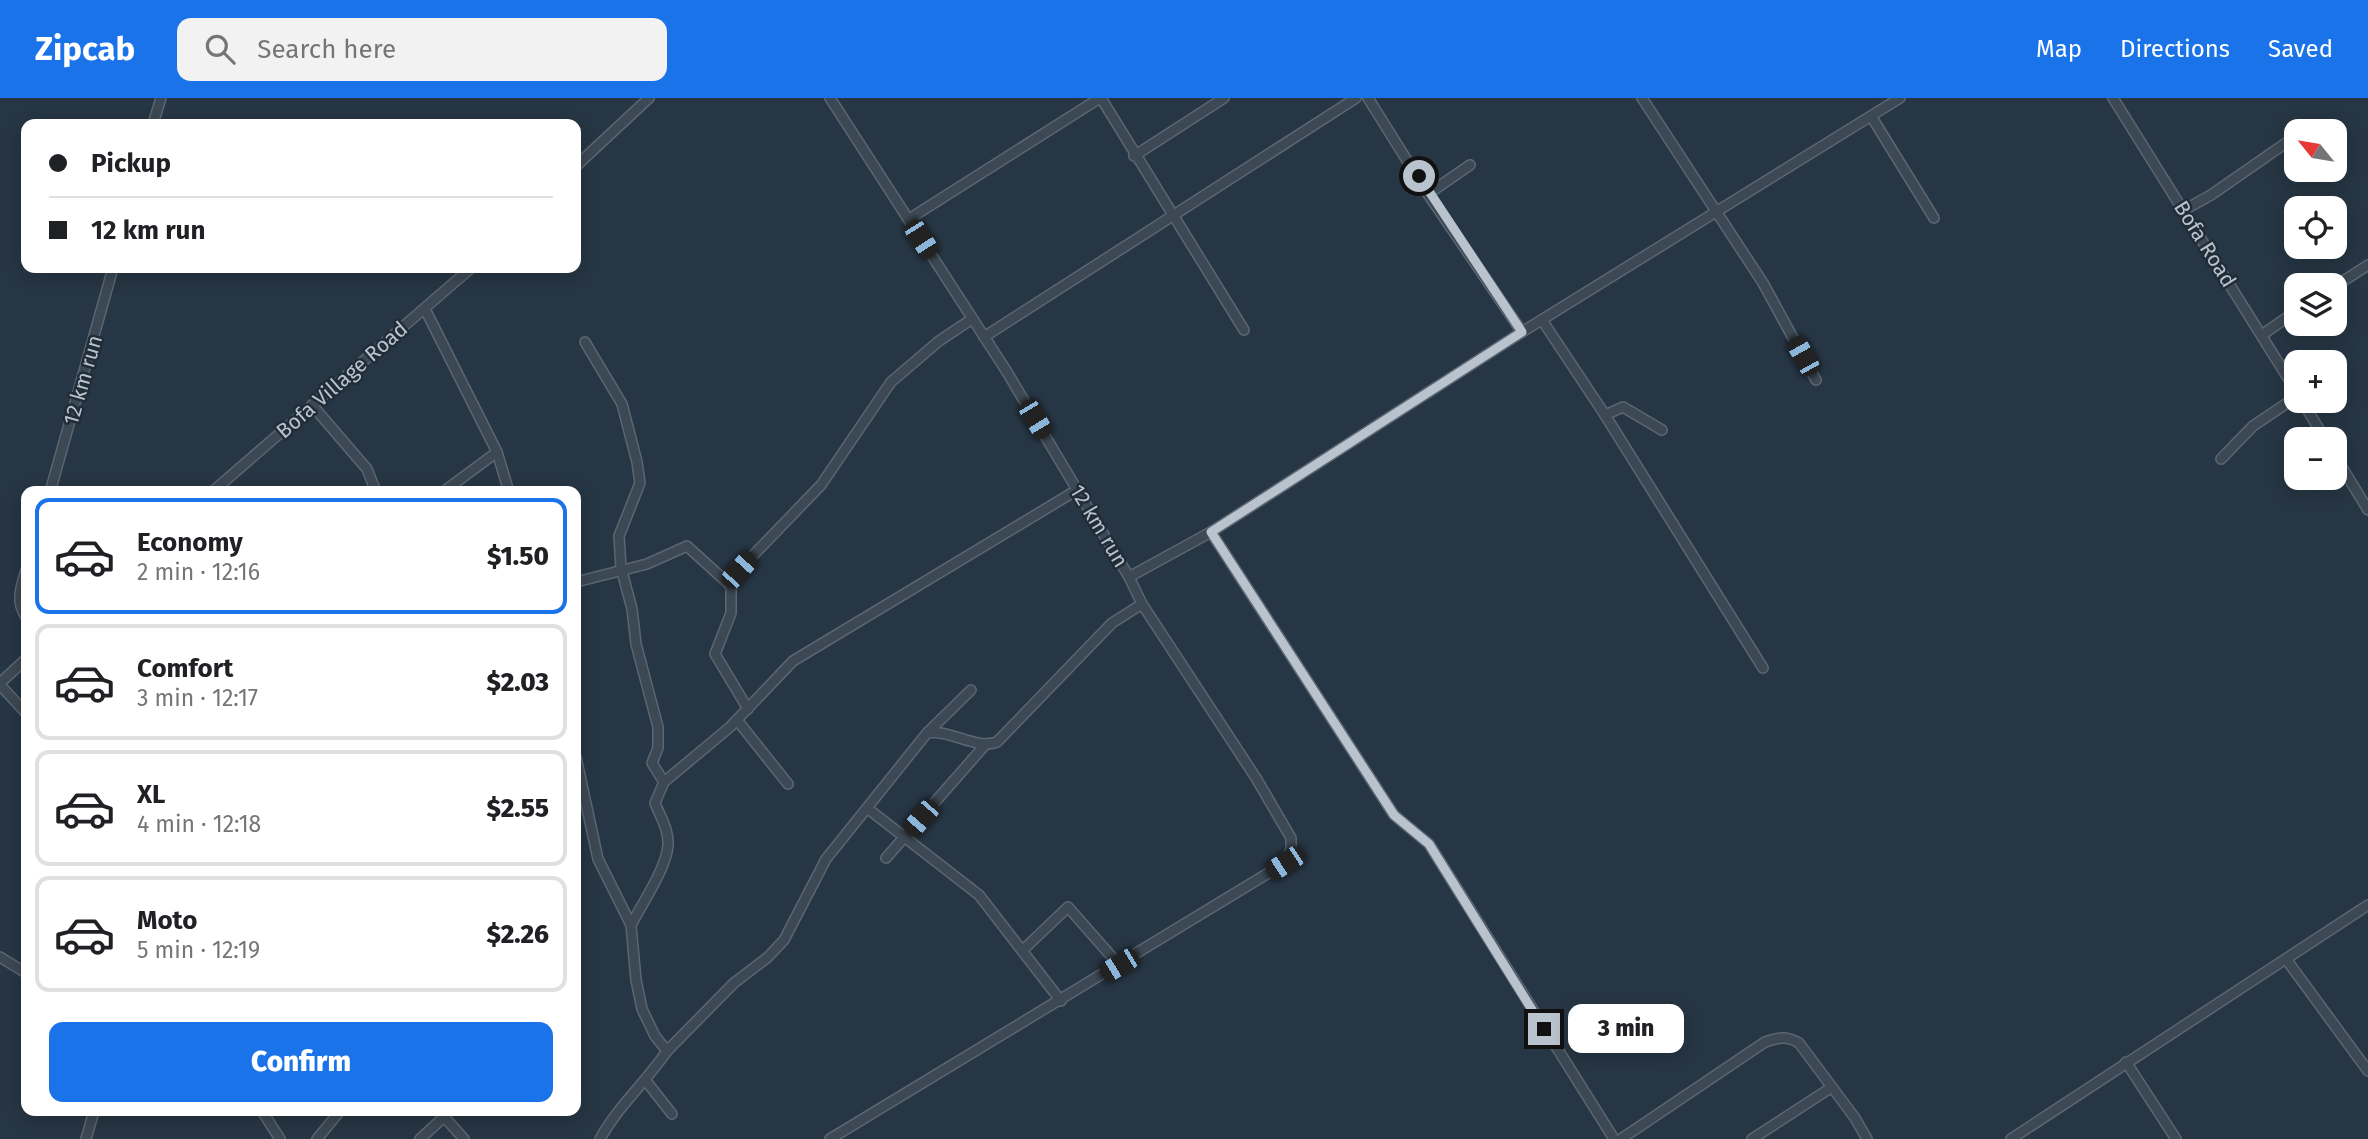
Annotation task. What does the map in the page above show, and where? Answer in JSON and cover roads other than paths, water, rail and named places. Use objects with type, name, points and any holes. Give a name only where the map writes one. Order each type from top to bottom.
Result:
[{"type":"street","points":[[155,119],[161,98]]},
{"type":"street","points":[[581,161],[649,98]]},
{"type":"street","name":"12 km run","points":[[830,98],[984,337],[1129,577],[1211,532],[1522,332],[1900,98]]},
{"type":"street","points":[[909,219],[1100,98],[1244,330]]},
{"type":"street","points":[[1134,156],[1224,98]]},
{"type":"street","points":[[984,337],[1356,98]]},
{"type":"street","points":[[1368,98],[1428,194],[1522,332]]},
{"type":"street","points":[[1642,98],[1763,283],[1816,380]]},
{"type":"street","name":"Bofa Road","points":[[2113,98],[2284,371]]},
{"type":"street","points":[[1871,116],[1934,218]]},
{"type":"street","points":[[2184,210],[2211,195],[2284,144]]},
{"type":"street","points":[[1428,194],[1470,165]]},
{"type":"street","points":[[2347,279],[2368,265]]},
{"type":"street","name":"12 km run","points":[[52,486],[112,273]]},
{"type":"street","name":"Bofa Village Road","points":[[219,486],[465,273]]},
{"type":"street","points":[[425,309],[497,452],[507,486]]},
{"type":"street","points":[[748,709],[715,654],[731,613],[732,587],[739,570],[821,485],[891,382],[939,341],[972,318]]},
{"type":"street","points":[[2262,335],[2284,319]]},
{"type":"street","points":[[1542,320],[1605,415],[1763,668]]},
{"type":"street","points":[[585,342],[622,404],[637,462],[640,483],[619,536],[621,568],[632,609],[636,643],[658,727],[658,748],[652,763],[664,782]]},
{"type":"street","points":[[312,405],[368,469],[374,486]]},
{"type":"street","points":[[2221,459],[2253,426],[2284,405]]},
{"type":"street","points":[[1605,415],[1623,407],[1662,430]]},
{"type":"street","points":[[451,486],[497,452]]},
{"type":"street","points":[[2347,475],[2368,510]]},
{"type":"street","points":[[631,925],[665,858],[668,844],[666,830],[655,803],[664,782],[737,720],[793,661],[1077,490]]},
{"type":"street","points":[[1211,532],[1394,815],[1429,844],[1614,1139]]},
{"type":"street","points":[[581,580],[621,568],[647,564],[687,546],[732,587]]},
{"type":"street","points":[[830,1139],[1285,863],[1291,849],[1291,838],[1256,778],[1142,604],[1129,577]]},
{"type":"street","points":[[21,587],[21,608]]},
{"type":"street","points":[[927,733],[938,731],[985,745],[998,742],[1112,623],[1142,604]]},
{"type":"street","points":[[21,664],[0,684],[21,707]]},
{"type":"street","points":[[600,1139],[621,1106],[646,1080],[667,1051],[734,984],[768,957],[784,940],[827,859],[927,733],[971,690]]},
{"type":"street","points":[[737,720],[788,784]]},
{"type":"street","points":[[886,858],[985,745]]},
{"type":"street","points":[[581,780],[598,859],[615,899],[631,925],[636,980],[642,1009],[654,1036],[667,1051]]},
{"type":"street","points":[[867,808],[979,895],[1024,949],[1061,1000]]},
{"type":"street","points":[[2011,1139],[2368,905]]},
{"type":"street","points":[[1024,949],[1068,907],[1119,965]]},
{"type":"street","points":[[0,957],[21,970]]},
{"type":"street","points":[[2286,958],[2368,1071]]},
{"type":"street","points":[[1621,1139],[1765,1042],[1778,1037],[1799,1044],[1867,1139]]},
{"type":"street","points":[[2126,1062],[2176,1139]]},
{"type":"street","points":[[646,1080],[672,1114]]},
{"type":"street","points":[[1752,1139],[1832,1087]]},
{"type":"street","points":[[86,1139],[93,1116]]},
{"type":"street","points":[[264,1116],[280,1139]]},
{"type":"street","points":[[317,1139],[336,1116]]},
{"type":"street","points":[[420,1139],[440,1116]]},
{"type":"street","points":[[444,1116],[464,1139]]}]
